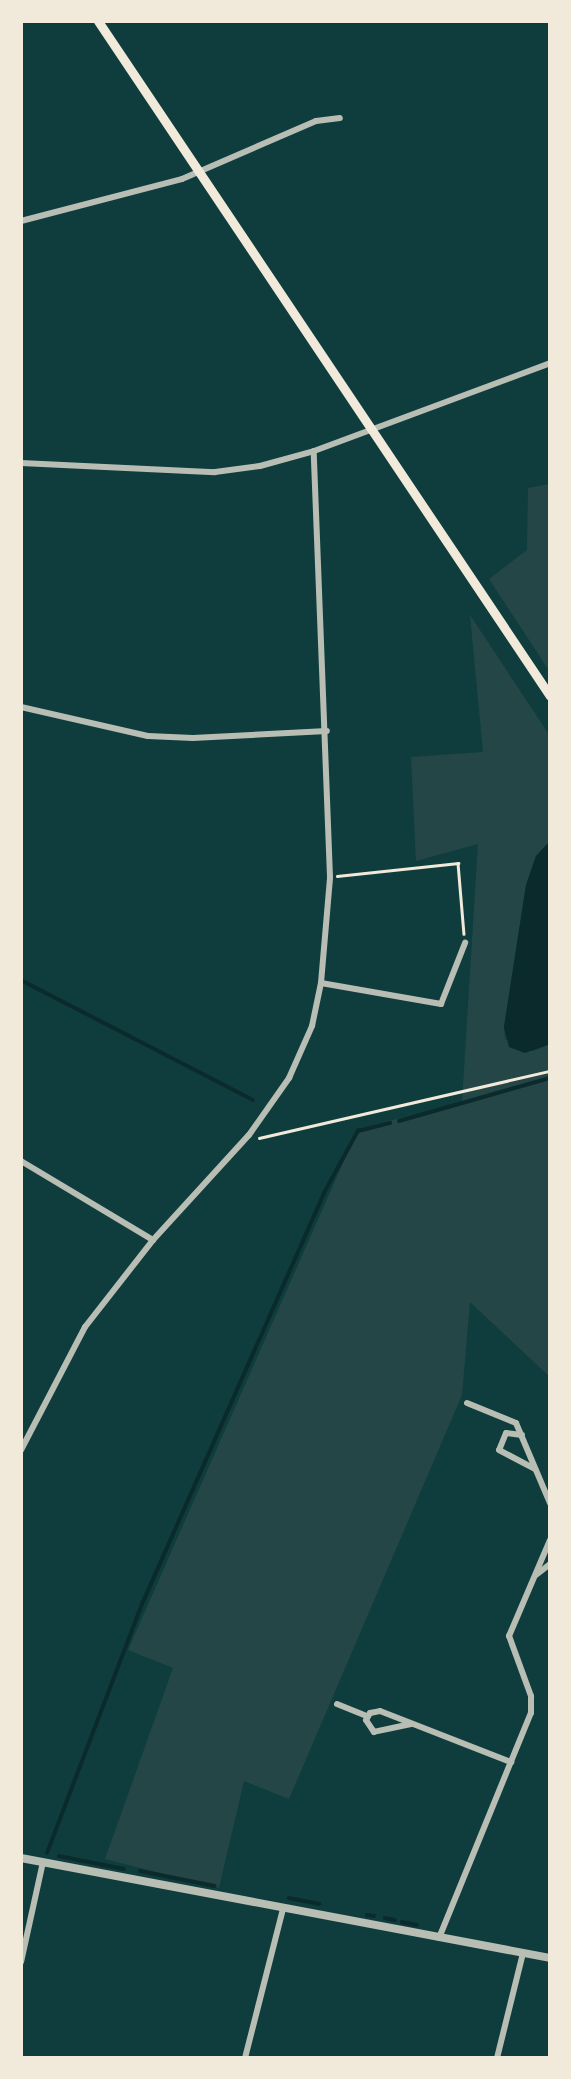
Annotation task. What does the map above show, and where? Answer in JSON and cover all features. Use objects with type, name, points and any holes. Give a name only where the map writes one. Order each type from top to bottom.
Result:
[{"type":"main road","points":[[98,21],[369,431],[550,696]]},
{"type":"street","points":[[21,221],[197,173],[316,121],[340,118]]},
{"type":"street","points":[[21,463],[215,472],[260,466],[314,451],[550,363]]},
{"type":"street","points":[[21,1450],[85,1326],[153,1240],[250,1135],[300,1058],[321,983],[330,877],[327,731],[314,451]]},
{"type":"street","points":[[21,707],[148,736],[193,738],[327,731]]},
{"type":"street","points":[[321,983],[441,1004],[465,943]]},
{"type":"street","points":[[21,1161],[153,1240]]},
{"type":"street","points":[[467,1403],[513,1421],[550,1503]]},
{"type":"street","points":[[522,1436],[506,1433],[499,1450],[537,1471]]},
{"type":"street","points":[[439,1938],[532,1704],[509,1636],[550,1541]]},
{"type":"street","points":[[532,1578],[550,1564]]},
{"type":"street","points":[[337,1704],[367,1716],[380,1711],[511,1762]]},
{"type":"street","points":[[367,1716],[367,1725],[374,1732],[411,1724]]},
{"type":"street","points":[[21,1858],[550,1958]]},
{"type":"street","points":[[21,1962],[43,1862]]},
{"type":"street","points":[[245,2058],[283,1909]]},
{"type":"street","points":[[497,2058],[523,1954]]},
{"type":"path","points":[[330,877],[458,863],[465,943]]},
{"type":"path","points":[[250,1135],[265,1140],[550,1071]]},
{"type":"shaded area","points":[[550,484],[550,672],[489,579],[527,550],[528,488]]},
{"type":"shaded area","points":[[470,615],[550,736],[550,841],[536,856],[526,885],[504,1027],[505,1039],[533,1051],[550,1044],[550,1377],[470,1302],[462,1395],[289,1799],[244,1781],[219,1888],[105,1859],[173,1668],[128,1650],[358,1129],[462,1102],[478,844],[416,861],[411,757],[483,752]]},
{"type":"shaded area","points":[[550,841],[550,1044],[525,1053],[509,1047],[504,1027],[526,885],[536,856]]},
{"type":"waterway","points":[[21,980],[253,1100]]},
{"type":"waterway","points":[[399,1121],[550,1078]]},
{"type":"waterway","points":[[47,1853],[143,1602],[324,1193],[358,1131],[390,1123]]},
{"type":"waterway","points":[[59,1856],[124,1869]]},
{"type":"waterway","points":[[140,1871],[215,1886]]},
{"type":"waterway","points":[[289,1898],[319,1904]]},
{"type":"waterway","points":[[367,1915],[374,1916]]},
{"type":"waterway","points":[[385,1918],[395,1920]]},
{"type":"waterway","points":[[402,1922],[417,1925]]}]
